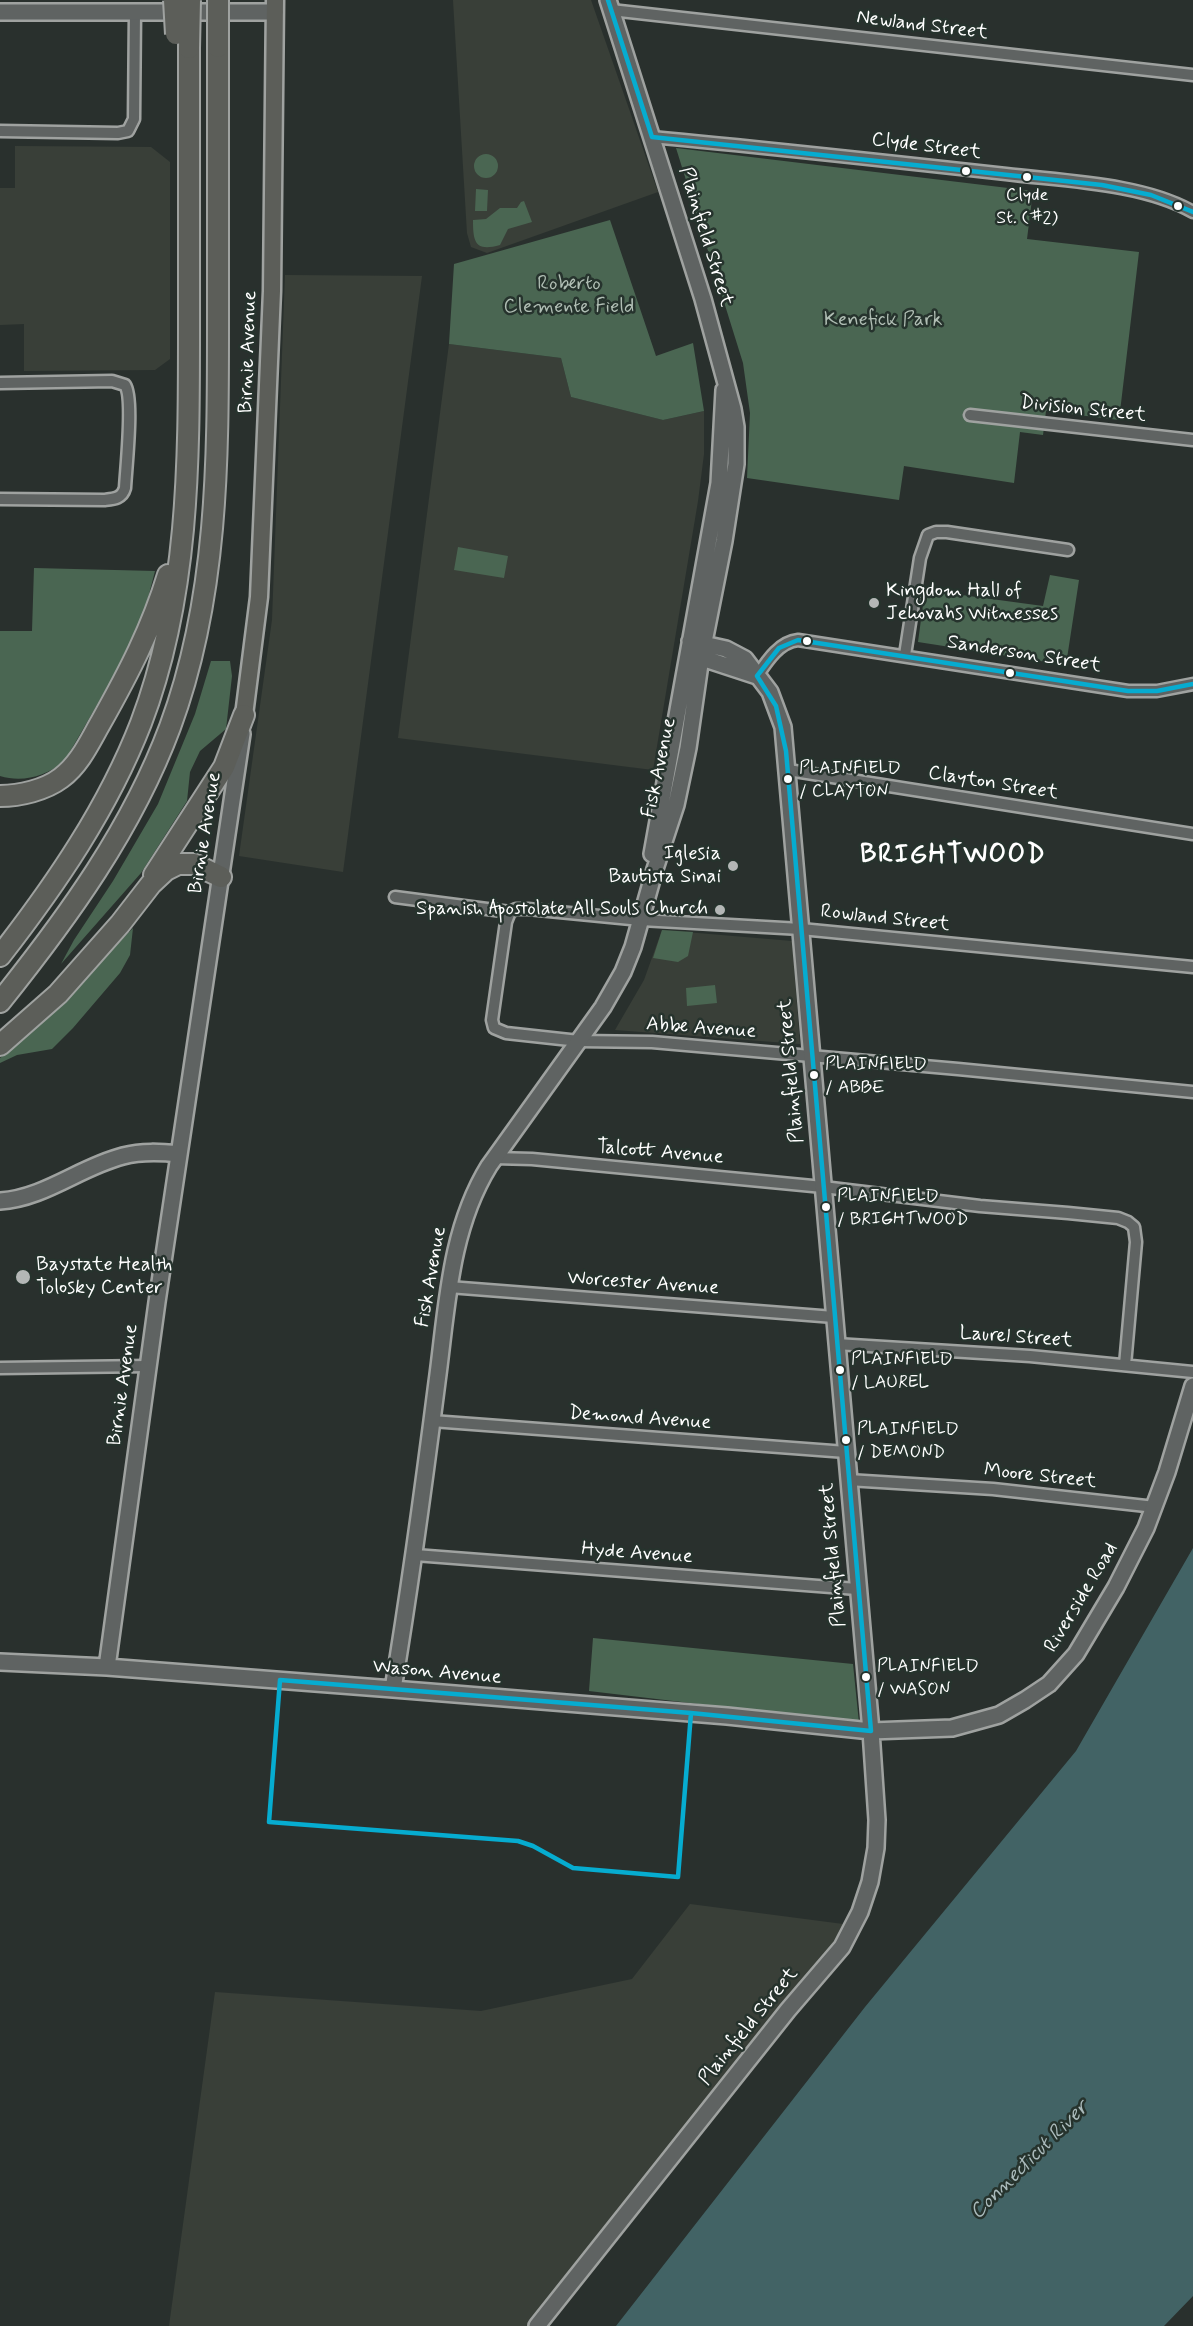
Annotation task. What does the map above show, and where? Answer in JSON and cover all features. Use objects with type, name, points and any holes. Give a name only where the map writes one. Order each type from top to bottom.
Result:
[{"type":"highway","points":[[0,955],[36,909],[76,849],[128,754],[141,722],[163,652],[177,584],[186,512],[189,403],[189,167],[183,41],[174,0]]},
{"type":"highway","points":[[183,41],[189,0]]},
{"type":"highway","points":[[2,1000],[74,905],[127,820],[170,728],[196,640],[209,559],[216,477],[218,0]]},
{"type":"highway","points":[[0,796],[36,790],[61,778],[78,761],[135,661],[157,609],[186,512]]},
{"type":"highway","points":[[120,924],[218,776],[228,758],[244,715]]},
{"type":"highway","points":[[0,783],[36,790]]},
{"type":"highway","points":[[3,1042],[58,994],[120,924],[151,884],[170,868],[183,863],[194,864],[221,877]]},
{"type":"main road","name":"Birnie Avenue","points":[[244,715],[259,597],[271,320],[275,164],[275,6]]},
{"type":"street","name":"Newland Street","points":[[610,5],[1193,75]]},
{"type":"street","name":"Plainfield Street","points":[[610,5],[703,299],[733,409],[736,428],[736,464],[724,496],[696,649]]},
{"type":"street","points":[[0,12],[135,12],[275,6]]},
{"type":"street","points":[[0,131],[118,133],[128,131],[134,119],[135,12]]},
{"type":"street","name":"Clyde Street","points":[[652,137],[844,155],[1103,186],[1160,197],[1193,212]]},
{"type":"street","points":[[0,383],[112,381],[125,385],[129,390],[124,494],[118,498],[104,500],[0,499]]},
{"type":"street","name":"Division Street","points":[[970,415],[1193,440]]},
{"type":"street","points":[[905,655],[920,558],[928,535],[947,532],[1068,550]]},
{"type":"street","name":"Sanderson Street","points":[[757,676],[779,649],[798,639],[1128,691],[1157,692],[1193,684]]},
{"type":"street","points":[[696,649],[757,676]]},
{"type":"street","name":"Fisk Avenue","points":[[393,1689],[415,1555],[418,1511],[450,1287],[465,1216],[478,1184],[494,1158],[603,1007],[620,978],[633,947],[641,920],[696,649]]},
{"type":"street","name":"Plainfield Street","points":[[537,2326],[788,2010],[842,1947],[860,1912],[870,1882],[876,1848],[878,1820],[871,1731],[788,770],[781,719],[770,692],[757,676]]},
{"type":"street","name":"Birnie Avenue","points":[[107,1667],[148,1366],[234,800],[244,715]]},
{"type":"street","name":"Clayton Street","points":[[788,770],[1193,834]]},
{"type":"street","name":"Rowland Street","points":[[395,897],[510,912],[516,909],[531,909],[641,920],[801,929],[1193,967]]},
{"type":"street","name":"Abbe Avenue","points":[[510,912],[506,922],[492,1020],[494,1028],[506,1033],[579,1041],[651,1042],[1193,1092]]},
{"type":"street","points":[[0,1201],[28,1196],[125,1155],[148,1152],[179,1154]]},
{"type":"street","name":"Talcott Avenue","points":[[494,1158],[532,1159],[823,1187],[980,1206],[1118,1218],[1130,1223],[1135,1231],[1136,1246],[1125,1365]]},
{"type":"street","name":"Worcester Avenue","points":[[450,1287],[834,1317]]},
{"type":"street","name":"Laurel Street","points":[[836,1344],[1030,1356],[1193,1372]]},
{"type":"street","points":[[0,1368],[148,1366]]},
{"type":"street","name":"Riverside Road","points":[[871,1731],[952,1728],[999,1715],[1049,1684],[1069,1663],[1103,1611],[1138,1546],[1155,1507],[1193,1386]]},
{"type":"street","name":"Demond Avenue","points":[[432,1421],[846,1452]]},
{"type":"street","name":"Moore Street","points":[[848,1480],[993,1490],[1155,1507]]},
{"type":"street","name":"Hyde Avenue","points":[[415,1555],[857,1588]]},
{"type":"street","name":"Wason Avenue","points":[[0,1662],[107,1667],[393,1689],[727,1716],[871,1731]]},
{"type":"shaded area","points":[[453,0],[591,0],[658,192],[487,253],[471,247],[467,233]]},
{"type":"shaded area","points":[[15,146],[151,147],[170,162],[170,359],[155,370],[24,371],[24,324],[0,325],[0,188],[15,188]]},
{"type":"shaded area","points":[[285,275],[422,276],[343,872],[239,856],[272,620]]},
{"type":"shaded area","points":[[449,344],[561,358],[571,397],[663,420],[704,411],[704,454],[698,501],[653,770],[398,738]]},
{"type":"shaded area","points":[[662,930],[792,941],[800,1044],[615,1030],[644,980]]},
{"type":"shaded area","points":[[690,1904],[843,1924],[832,1948],[528,2326],[169,2326],[215,1992],[481,2011],[632,1979]]},
{"type":"green space","name":"Kenefick Park","points":[[676,148],[1033,191],[1027,239],[1139,252],[1119,420],[1046,411],[1043,435],[1020,432],[1014,483],[904,466],[899,500],[747,478],[750,413],[743,363]]},
{"type":"green space","points":[[486,154],[491,155],[497,161],[497,171],[491,177],[486,178],[481,177],[475,171],[474,166],[475,161],[481,155]]},
{"type":"green space","points":[[476,189],[488,190],[487,211],[475,211]]},
{"type":"green space","points":[[524,201],[532,222],[508,229],[500,245],[485,247],[477,243],[473,220],[486,219],[500,208],[517,208]]},
{"type":"green space","name":"Roberto Clemente Field","points":[[610,220],[656,356],[693,343],[704,411],[663,420],[571,397],[561,358],[449,344],[454,264]]},
{"type":"green space","points":[[458,547],[508,556],[504,578],[454,570]]},
{"type":"green space","points":[[34,568],[155,571],[147,602],[131,646],[64,762],[34,777],[17,779],[0,776],[0,631],[32,631]]},
{"type":"green space","points":[[1050,575],[1079,580],[1066,665],[918,642],[925,590],[1043,606]]},
{"type":"green space","points":[[211,661],[230,661],[232,676],[226,729],[200,751],[190,772],[187,801],[141,873],[61,964],[158,804],[195,714]]},
{"type":"green space","points":[[133,928],[130,955],[120,973],[73,1028],[52,1049],[17,1055],[0,1063],[0,1058],[52,1012]]},
{"type":"green space","points":[[662,930],[693,932],[688,956],[678,962],[653,958]]},
{"type":"green space","points":[[715,985],[717,1003],[687,1006],[686,988]]},
{"type":"green space","points":[[593,1638],[853,1664],[859,1723],[589,1691]]},
{"type":"water","name":"Connecticut River","points":[[1193,1548],[1193,2296],[1164,2326],[616,2326],[865,2007],[1076,1751]]},
{"type":"transit line","points":[[608,0],[652,137],[1102,185],[1151,195],[1193,212]]},
{"type":"transit line","points":[[691,1713],[871,1731],[786,751],[776,706],[757,676],[779,648],[798,640],[1128,691],[1157,691],[1193,684]]},
{"type":"transit line","points":[[280,1680],[691,1713],[678,1877],[573,1868],[533,1846],[518,1841],[269,1822],[280,1680]]},
{"type":"place","name":"Clyde St. (#2)","points":[[1027,177]]},
{"type":"place","name":"Kingdom Hall of Jehovahs Witnesses","points":[[874,603]]},
{"type":"place","name":"PLAINFIELD / CLAYTON","points":[[788,779]]},
{"type":"place","name":"Iglesia Bautista Sinai","points":[[733,866]]},
{"type":"place","name":"Spanish Apostolate All Souls Church","points":[[720,910]]},
{"type":"place","name":"PLAINFIELD / ABBE","points":[[814,1075]]},
{"type":"place","name":"PLAINFIELD / BRIGHTWOOD","points":[[826,1207]]},
{"type":"place","name":"Baystate Health Tolosky Center","points":[[23,1277]]},
{"type":"place","name":"PLAINFIELD / LAUREL","points":[[840,1370]]},
{"type":"place","name":"PLAINFIELD / DEMOND","points":[[846,1440]]},
{"type":"place","name":"PLAINFIELD / WASON","points":[[866,1677]]},
{"type":"district","name":"BRIGHTWOOD","points":[[953,857]]}]
